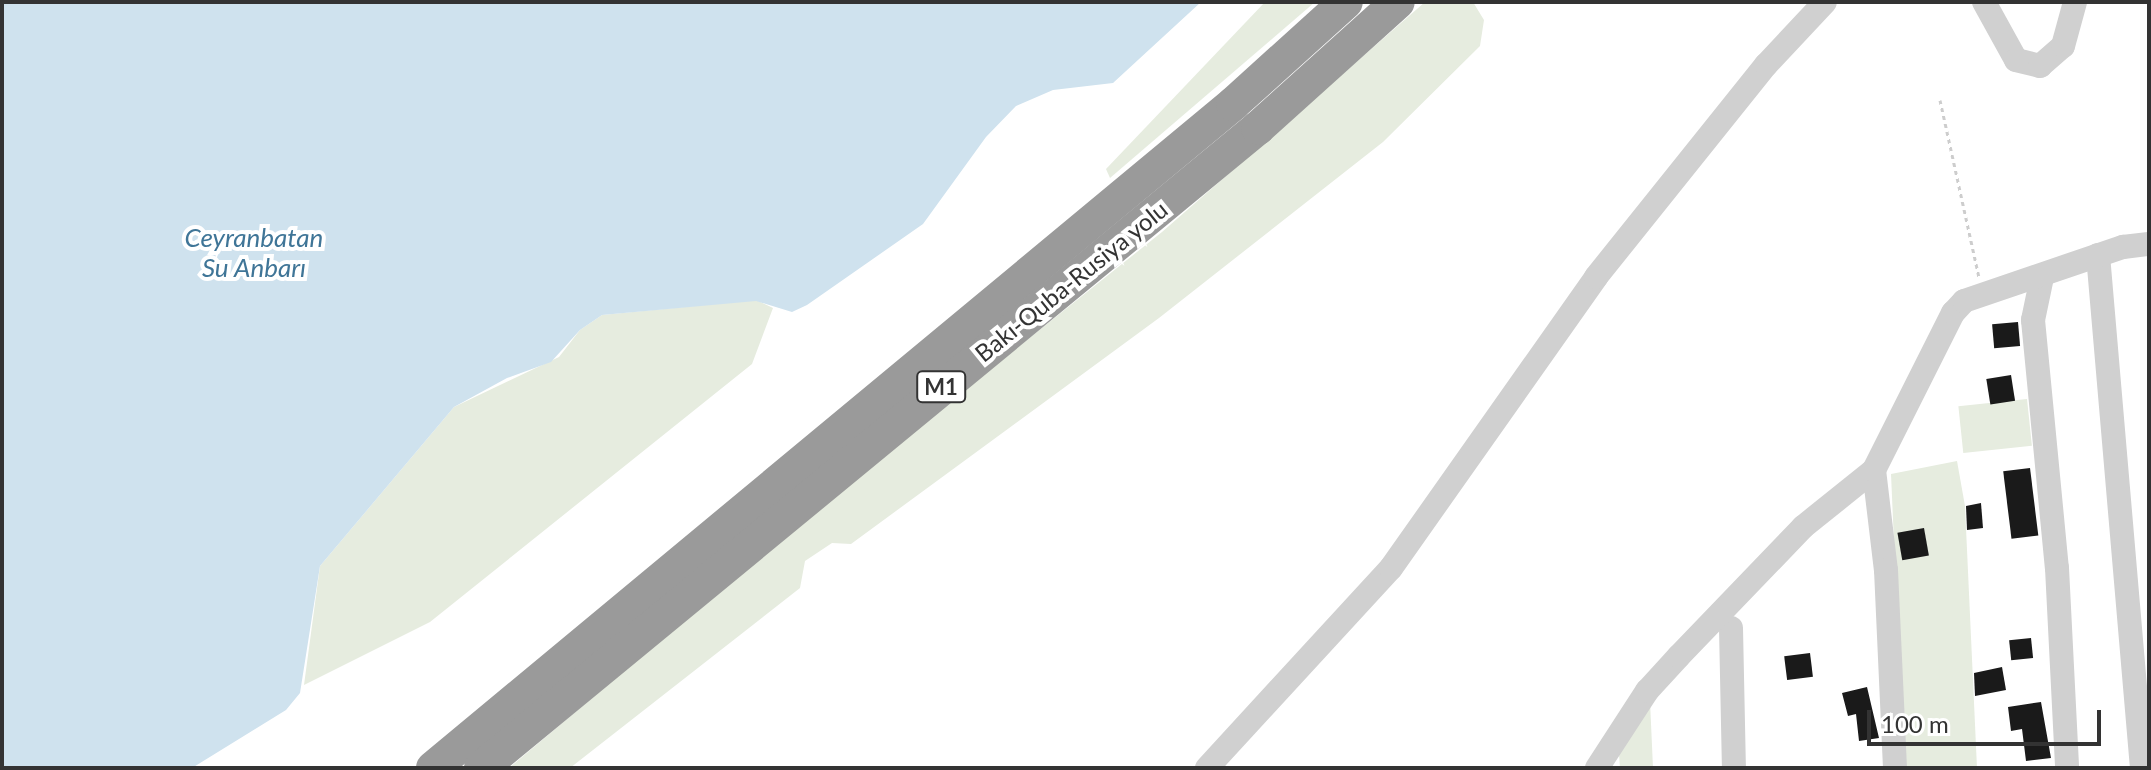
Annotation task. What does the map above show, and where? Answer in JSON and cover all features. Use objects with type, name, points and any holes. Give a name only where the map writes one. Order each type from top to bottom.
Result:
[{"type":"highway","name":"Bakı-Quba-Rusiya yolu","points":[[433,768],[1233,104],[1346,2]]},
{"type":"highway","name":"Bakı-Quba-Rusiya yolu","points":[[481,768],[1258,128],[1398,2]]},
{"type":"street","points":[[1207,768],[1391,568],[1596,277],[1766,65],[1825,2]]},
{"type":"street","points":[[1984,2],[2016,60],[2040,66],[2063,46],[2075,2]]},
{"type":"street","points":[[1598,767],[1647,691],[1679,656],[1803,527],[1874,470],[1953,313],[1977,292],[2042,277],[2098,255],[2149,244]]},
{"type":"street","points":[[2098,255],[2142,768]]},
{"type":"street","points":[[2042,277],[2033,320],[2057,568],[2067,768]]},
{"type":"street","points":[[1874,470],[1885,556],[1895,768]]},
{"type":"street","points":[[1731,628],[1734,768]]},
{"type":"path","points":[[1940,100],[1979,281]]},
{"type":"shaded area","points":[[1265,2],[1315,2],[1110,178],[1106,169]]},
{"type":"shaded area","points":[[1425,2],[1473,2],[1484,20],[1480,46],[1383,142],[1159,318],[851,544],[832,543],[805,561],[800,588],[570,768],[509,768],[824,502],[1162,232]]},
{"type":"shaded area","points":[[756,300],[773,308],[752,364],[430,622],[304,685],[320,566],[454,407],[559,357],[580,330],[602,315]]},
{"type":"shaded area","points":[[2027,399],[2032,446],[1963,453],[1958,406]]},
{"type":"shaded area","points":[[1957,461],[1965,506],[1977,768],[1904,768],[1891,474]]},
{"type":"shaded area","points":[[1650,701],[1653,768],[1620,768],[1619,754]]},
{"type":"water","name":"Ceyranbatan Su Anbarı","points":[[2,2],[1201,2],[1113,83],[1053,90],[1016,106],[986,137],[923,224],[807,305],[792,312],[756,301],[602,315],[580,330],[551,362],[507,378],[454,407],[320,566],[300,693],[286,710],[192,768],[2,768]]},
{"type":"building","points":[[2018,322],[2020,346],[1994,348],[1992,324]]},
{"type":"building","points":[[2011,375],[2015,401],[1990,405],[1986,379]]},
{"type":"building","points":[[2030,468],[2038,535],[2011,539],[2003,471]]},
{"type":"building","points":[[1981,503],[1983,528],[1967,530],[1966,506]]},
{"type":"building","points":[[1924,528],[1929,556],[1902,560],[1897,533]]},
{"type":"building","points":[[2031,638],[2033,658],[2011,660],[2009,640]]},
{"type":"building","points":[[1810,653],[1813,677],[1787,680],[1784,656]]},
{"type":"building","points":[[2002,667],[2006,690],[1975,696],[1974,673]]},
{"type":"building","points":[[1867,687],[1879,738],[1859,741],[1856,714],[1848,716],[1842,693]]},
{"type":"building","points":[[2041,702],[2051,758],[2026,761],[2022,729],[2011,731],[2008,707]]}]
